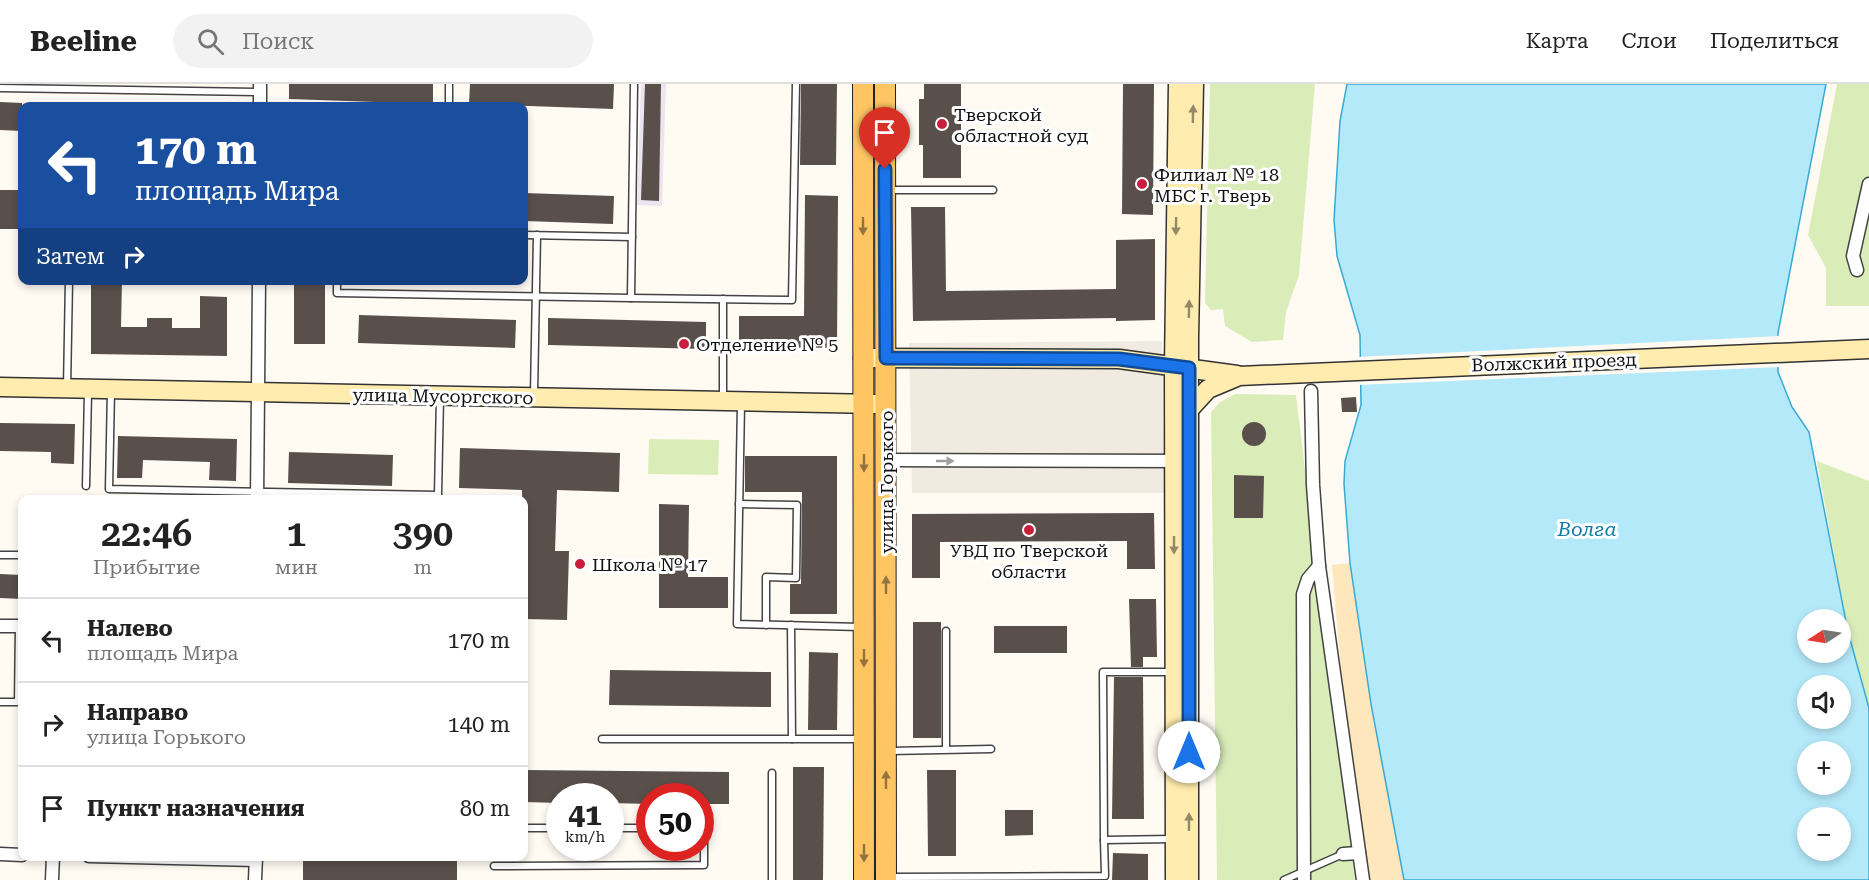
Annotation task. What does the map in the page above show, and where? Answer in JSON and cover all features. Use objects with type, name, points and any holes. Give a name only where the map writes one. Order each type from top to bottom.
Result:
[{"type":"main road","name":"улица Горького","points":[[862,84],[864,880]]},
{"type":"main road","name":"улица Горького","points":[[885,84],[886,878]]},
{"type":"main road","points":[[1178,84],[1181,367],[1174,441],[1181,461],[1189,880]]},
{"type":"main road","points":[[1175,880],[1174,672],[1181,461],[1188,410],[1181,367],[1189,337],[1194,84]]},
{"type":"main road","name":"Волжский проезд","points":[[1189,337],[1209,361],[1239,376]]},
{"type":"main road","name":"Волжский проезд","points":[[863,358],[1119,359],[1239,376],[1869,349]]},
{"type":"main road","name":"Волжский проезд","points":[[1174,441],[1188,410],[1208,388],[1239,376]]},
{"type":"main road","name":"улица Мусоргского","points":[[0,387],[886,405]]},
{"type":"street","points":[[1857,270],[1853,256],[1869,184]]},
{"type":"street","points":[[258,495],[259,285]]},
{"type":"street","points":[[1311,391],[1313,485],[1319,566],[1363,880]]},
{"type":"street","points":[[886,460],[1181,461]]},
{"type":"street","points":[[1304,875],[1303,594],[1308,579],[1319,566]]},
{"type":"street","points":[[0,626],[18,626]]},
{"type":"street","points":[[1343,854],[1359,853]]},
{"type":"street","points":[[0,854],[18,855]]},
{"type":"street","points":[[52,880],[53,861]]},
{"type":"street","points":[[255,880],[256,861]]},
{"type":"lane","points":[[449,84],[449,102]]},
{"type":"lane","points":[[631,298],[634,84]]},
{"type":"lane","points":[[337,285],[337,293],[792,300],[796,84]]},
{"type":"lane","points":[[0,88],[260,88]]},
{"type":"lane","points":[[885,190],[993,190]]},
{"type":"lane","points":[[528,235],[632,237]]},
{"type":"lane","points":[[534,398],[537,235]]},
{"type":"lane","points":[[67,388],[69,285]]},
{"type":"lane","points":[[723,299],[739,504],[737,624],[864,627]]},
{"type":"lane","points":[[86,486],[88,389]]},
{"type":"lane","points":[[111,389],[109,489],[237,495]]},
{"type":"lane","points":[[438,495],[440,396]]},
{"type":"lane","points":[[739,504],[797,505],[796,578],[766,577],[766,625]]},
{"type":"lane","points":[[0,555],[18,555]]},
{"type":"lane","points":[[791,625],[792,739]]},
{"type":"lane","points":[[946,631],[946,749]]},
{"type":"lane","points":[[886,878],[1105,876],[1102,672],[1174,672]]},
{"type":"lane","points":[[0,702],[18,702]]},
{"type":"lane","points":[[602,739],[864,739]]},
{"type":"lane","points":[[886,751],[991,749]]},
{"type":"lane","points":[[772,773],[772,880]]},
{"type":"lane","points":[[528,828],[546,828]]},
{"type":"lane","points":[[1104,840],[1175,839]]},
{"type":"lane","points":[[1284,880],[1304,875],[1343,854]]},
{"type":"lane","points":[[494,866],[704,865],[704,861]]},
{"type":"shaded area","points":[[641,84],[666,84],[662,206],[637,205]]},
{"type":"shaded area","points":[[1162,341],[1164,493],[912,493],[909,343]]},
{"type":"green space","points":[[1210,84],[1315,84],[1299,275],[1286,312],[1283,340],[1252,342],[1225,326],[1223,309],[1211,310],[1205,303]]},
{"type":"green space","points":[[1837,84],[1869,84],[1869,306],[1826,306],[1826,268],[1808,235]]},
{"type":"green space","points":[[1235,394],[1296,395],[1355,880],[1217,880],[1211,412],[1220,402]]},
{"type":"green space","points":[[649,439],[719,440],[718,475],[648,474]]},
{"type":"green space","points":[[1817,461],[1869,481],[1869,708],[1851,643],[1851,609],[1844,609]]},
{"type":"sand","points":[[1350,563],[1371,704],[1404,880],[1359,880],[1332,565]]},
{"type":"water","name":"Волга","points":[[1347,84],[1826,84],[1778,333],[1778,372],[1792,407],[1809,432],[1844,609],[1797,609],[1797,663],[1851,663],[1851,643],[1869,708],[1869,880],[1404,880],[1371,704],[1350,563],[1344,484],[1345,461],[1361,405],[1360,335],[1337,256],[1334,220],[1340,121]]},
{"type":"pier","points":[[1781,336],[1781,367],[1358,385],[1357,357]]},
{"type":"building","points":[[289,84],[433,84],[433,102],[289,99]]},
{"type":"building","points":[[470,84],[614,84],[613,109],[528,106],[528,102],[469,102]]},
{"type":"building","points":[[645,84],[661,84],[659,201],[641,200]]},
{"type":"building","points":[[801,84],[837,84],[836,165],[800,165]]},
{"type":"building","points":[[924,84],[961,84],[961,178],[923,178],[923,145],[919,145],[919,99],[924,99]]},
{"type":"building","points":[[1123,84],[1154,84],[1153,215],[1122,214]]},
{"type":"building","points":[[0,102],[18,103],[18,131],[0,130]]},
{"type":"building","points":[[0,190],[18,190],[18,229],[0,229]]},
{"type":"building","points":[[528,193],[614,196],[613,224],[528,221]]},
{"type":"building","points":[[805,195],[838,196],[837,348],[739,347],[739,316],[804,316]]},
{"type":"building","points":[[911,207],[945,207],[946,291],[1116,289],[1116,240],[1155,239],[1155,320],[1116,321],[1116,318],[913,321]]},
{"type":"building","points":[[91,285],[122,285],[121,327],[147,327],[147,318],[172,318],[172,328],[200,328],[200,296],[227,297],[227,356],[91,354]]},
{"type":"building","points":[[294,285],[325,285],[325,344],[294,344]]},
{"type":"building","points":[[359,315],[516,320],[515,348],[358,343]]},
{"type":"building","points":[[548,318],[706,322],[706,349],[548,345]]},
{"type":"building","points":[[1356,397],[1357,412],[1342,412],[1341,398]]},
{"type":"building","points":[[1254,422],[1263,425],[1266,434],[1263,443],[1254,446],[1245,443],[1242,434],[1245,425]]},
{"type":"building","points":[[0,423],[75,424],[74,464],[51,463],[51,452],[0,451]]},
{"type":"building","points":[[118,436],[237,439],[236,481],[209,480],[210,462],[143,460],[142,478],[117,478]]},
{"type":"building","points":[[460,448],[620,453],[619,492],[557,490],[555,551],[569,551],[567,620],[528,619],[528,495],[522,495],[522,490],[459,488]]},
{"type":"building","points":[[289,452],[393,455],[392,486],[288,483]]},
{"type":"building","points":[[745,456],[837,456],[837,614],[790,614],[790,584],[801,584],[802,492],[745,492]]},
{"type":"building","points":[[1234,475],[1264,476],[1263,518],[1234,518]]},
{"type":"building","points":[[659,504],[689,505],[688,577],[728,577],[728,608],[659,608]]},
{"type":"building","points":[[1154,513],[1155,569],[1127,569],[1127,541],[940,542],[940,578],[912,578],[912,514]]},
{"type":"building","points":[[0,574],[18,575],[18,599],[0,598]]},
{"type":"building","points":[[1129,599],[1156,599],[1157,657],[1143,657],[1143,667],[1131,667]]},
{"type":"building","points":[[913,622],[941,622],[941,738],[913,738]]},
{"type":"building","points":[[994,626],[1067,626],[1067,653],[994,653]]},
{"type":"building","points":[[809,652],[838,653],[837,730],[808,730]]},
{"type":"building","points":[[610,670],[771,672],[771,707],[609,705]]},
{"type":"building","points":[[1114,677],[1143,677],[1144,819],[1112,819]]},
{"type":"building","points":[[793,767],[824,767],[823,880],[793,880]]},
{"type":"building","points":[[528,770],[729,772],[729,804],[714,804],[714,783],[636,783],[636,804],[624,803],[624,783],[546,783],[546,803],[528,802]]},
{"type":"building","points":[[927,770],[956,770],[956,856],[928,856]]},
{"type":"building","points":[[1005,810],[1033,810],[1033,835],[1005,836]]},
{"type":"building","points":[[1113,853],[1148,854],[1148,880],[1112,880]]},
{"type":"building","points":[[303,861],[457,861],[457,880],[303,880]]},
{"type":"place","name":"Тверской областной суд","points":[[942,124]]},
{"type":"place","name":"Филиал № 18 МБС г. Тверь","points":[[1142,184]]},
{"type":"place","name":"Отделение № 5","points":[[684,344]]},
{"type":"place","name":"УВД по Тверской области","points":[[1029,530]]},
{"type":"place","name":"Школа № 17","points":[[580,564]]},
{"type":"route","points":[[885,169],[886,358],[1119,359],[1189,368],[1189,752]]}]
